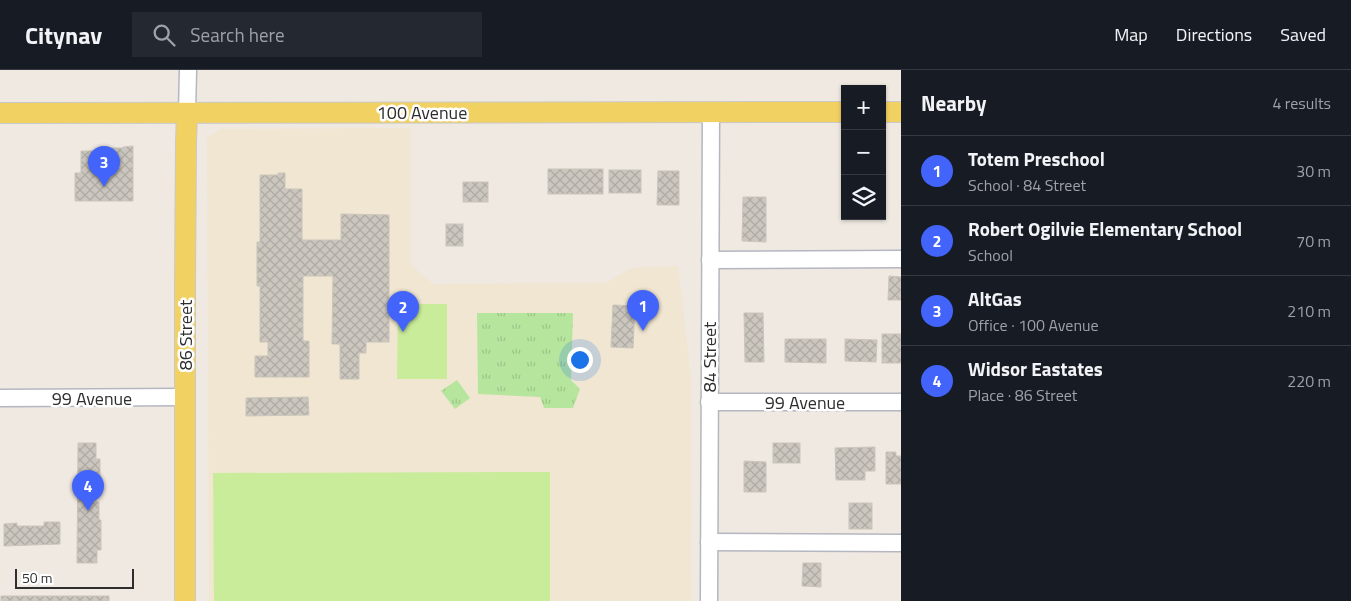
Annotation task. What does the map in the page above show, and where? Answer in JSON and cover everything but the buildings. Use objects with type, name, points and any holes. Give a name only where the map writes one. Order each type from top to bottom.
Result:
[{"type":"main road","name":"100 Avenue","points":[[0,113],[841,112]]},
{"type":"main road","points":[[886,112],[901,112]]},
{"type":"main road","name":"86 Street","points":[[186,601],[187,113]]},
{"type":"street","name":"86 Street","points":[[187,113],[188,70]]},
{"type":"street","name":"84 Street","points":[[709,601],[711,112]]},
{"type":"street","points":[[710,260],[901,259]]},
{"type":"street","name":"99 Avenue","points":[[0,398],[185,397]]},
{"type":"street","name":"99 Avenue","points":[[709,402],[901,402]]},
{"type":"street","points":[[709,542],[901,543]]},
{"type":"shaded area","points":[[410,128],[410,264],[433,284],[606,283],[631,268],[678,266],[691,378],[691,601],[209,601],[207,138],[221,129]]},
{"type":"green space","points":[[398,304],[447,304],[447,379],[397,379]]},
{"type":"green space","points":[[477,313],[573,313],[571,380],[580,389],[573,408],[544,408],[540,397],[478,394]]},
{"type":"green space","points":[[457,380],[470,398],[455,409],[441,391]]},
{"type":"green space","points":[[550,472],[550,601],[214,601],[213,473]]},
{"type":"place","name":"AltGas","points":[[104,187]]},
{"type":"place","name":"Totem Preschool","points":[[643,331]]},
{"type":"place","name":"Robert Ogilvie Elementary School","points":[[403,332]]},
{"type":"place","name":"Widsor Eastates","points":[[88,511]]}]
